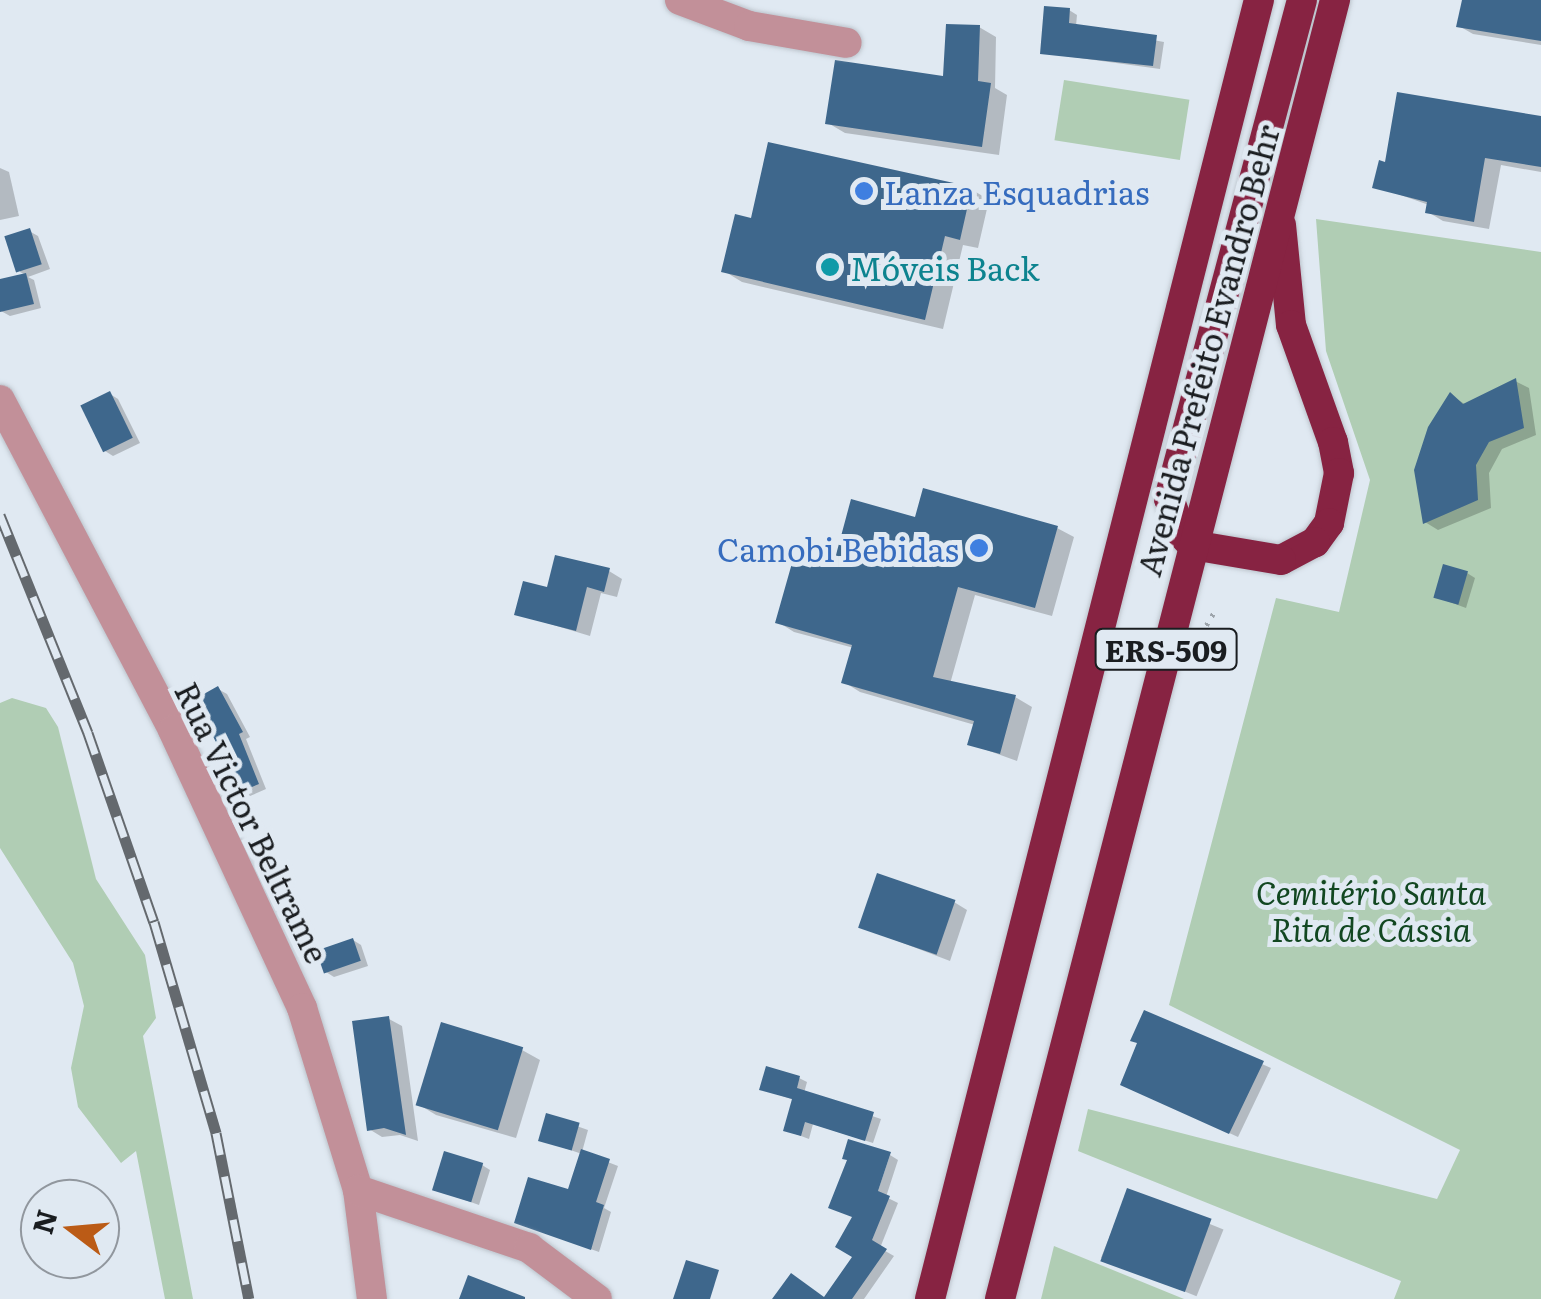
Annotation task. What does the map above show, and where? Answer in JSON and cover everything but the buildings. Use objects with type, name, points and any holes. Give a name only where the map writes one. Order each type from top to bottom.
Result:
[{"type":"highway","name":"Avenida Prefeito Evandro Behr","points":[[930,1299],[1259,0]]},
{"type":"highway","points":[[1278,207],[1292,325],[1333,442],[1338,474],[1329,523],[1315,542],[1280,560],[1192,545],[1182,534],[1169,499],[1302,0]]},
{"type":"highway","name":"Avenida Prefeito Evandro Behr","points":[[1000,1299],[1278,207],[1335,0]]},
{"type":"street","points":[[680,0],[750,26],[847,42]]},
{"type":"street","name":"Rua Victor Beltrame","points":[[0,400],[173,730],[290,979],[358,1190],[372,1299]]},
{"type":"street","points":[[358,1190],[529,1248],[597,1299]]},
{"type":"green space","points":[[1064,80],[1189,100],[1180,160],[1054,140]]},
{"type":"green space","name":"Cemitério Santa Rita de Cássia","points":[[1316,219],[1541,252],[1541,1299],[1394,1299],[1401,1281],[1078,1151],[1088,1109],[1437,1199],[1460,1150],[1169,1005],[1276,598],[1339,612],[1370,480],[1326,351]]},
{"type":"green space","points":[[12,698],[46,708],[58,727],[96,879],[145,955],[156,1018],[143,1036],[193,1299],[165,1299],[136,1151],[121,1163],[78,1107],[71,1068],[84,1006],[73,963],[0,848],[0,703]]},
{"type":"green space","points":[[1054,1246],[1184,1299],[1041,1299]]},
{"type":"railway","points":[[0,515],[88,733],[154,922],[216,1133],[249,1299]]},
{"type":"place","name":"Lanza Esquadrias","points":[[864,191]]},
{"type":"place","name":"Móveis Back","points":[[830,267]]},
{"type":"place","name":"Camobi Bebidas","points":[[979,548]]}]
